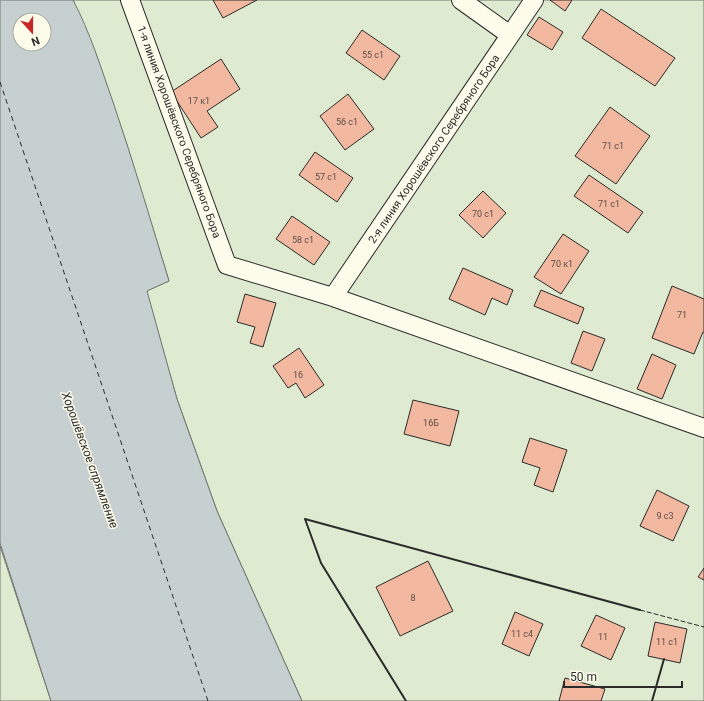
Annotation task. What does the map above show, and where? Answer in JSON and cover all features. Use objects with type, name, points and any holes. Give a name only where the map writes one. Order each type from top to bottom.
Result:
[{"type":"street","name":"1-я линия Хорошёвского Серебряного Бора","points":[[130,0],[227,265],[333,297]]},
{"type":"street","points":[[461,0],[510,35]]},
{"type":"street","name":"2-я линия Хорошёвского Серебряного Бора","points":[[333,297],[534,0]]},
{"type":"street","points":[[333,297],[704,428]]},
{"type":"green space","points":[[73,0],[704,0],[704,701],[302,701],[217,511],[177,399],[146,291],[169,281],[126,142],[97,57]]},
{"type":"green space","points":[[0,546],[51,701],[0,701]]},
{"type":"water","name":"Хорошёвское спрямление","points":[[0,0],[73,0],[90,37],[135,169],[169,281],[147,291],[177,399],[217,511],[302,701],[51,701],[0,543]]},
{"type":"building","points":[[213,0],[257,0],[223,18]]},
{"type":"building","points":[[550,0],[572,0],[565,11]]},
{"type":"building","points":[[601,9],[675,58],[655,86],[582,38]]},
{"type":"building","points":[[539,17],[563,32],[552,50],[527,35]]},
{"type":"building","points":[[362,30],[400,56],[384,80],[346,53]]},
{"type":"building","points":[[221,59],[240,89],[207,111],[218,127],[201,138],[171,92]]},
{"type":"building","points":[[348,94],[374,129],[345,150],[320,116]]},
{"type":"building","points":[[610,107],[650,136],[616,184],[575,156]]},
{"type":"building","points":[[315,152],[353,178],[337,202],[299,175]]},
{"type":"building","points":[[589,175],[643,212],[628,233],[574,196]]},
{"type":"building","points":[[483,191],[506,213],[483,238],[459,215]]},
{"type":"building","points":[[292,216],[330,242],[314,265],[276,239]]},
{"type":"building","points":[[563,234],[589,251],[561,294],[534,277]]},
{"type":"building","points":[[463,268],[513,290],[507,305],[492,298],[485,315],[449,299]]},
{"type":"building","points":[[672,286],[704,299],[704,332],[694,354],[652,338]]},
{"type":"building","points":[[541,290],[584,308],[578,324],[534,306]]},
{"type":"building","points":[[245,294],[276,303],[263,347],[250,343],[255,327],[237,322]]},
{"type":"building","points":[[583,331],[605,339],[592,371],[571,363]]},
{"type":"building","points":[[299,348],[324,385],[305,398],[296,383],[288,388],[273,366]]},
{"type":"building","points":[[652,354],[676,365],[662,399],[637,389]]},
{"type":"building","points":[[413,400],[459,411],[450,446],[404,434]]},
{"type":"building","points":[[530,438],[567,450],[553,492],[534,485],[540,468],[522,462]]},
{"type":"building","points":[[657,490],[689,506],[673,541],[640,526]]},
{"type":"building","points":[[428,561],[453,611],[400,636],[376,587]]},
{"type":"building","points":[[704,568],[704,580],[698,577]]},
{"type":"building","points":[[515,612],[543,624],[529,656],[502,644]]},
{"type":"building","points":[[596,615],[625,628],[611,660],[581,646]]},
{"type":"building","points":[[655,622],[687,629],[680,663],[648,656]]},
{"type":"building","points":[[565,678],[605,689],[601,701],[559,701]]},
{"type":"ferry route","points":[[0,82],[208,701]]},
{"type":"fence","points":[[640,610],[704,627]]},
{"type":"wall","points":[[406,701],[321,563],[305,519],[640,610]]},
{"type":"wall","points":[[652,701],[664,659]]}]
